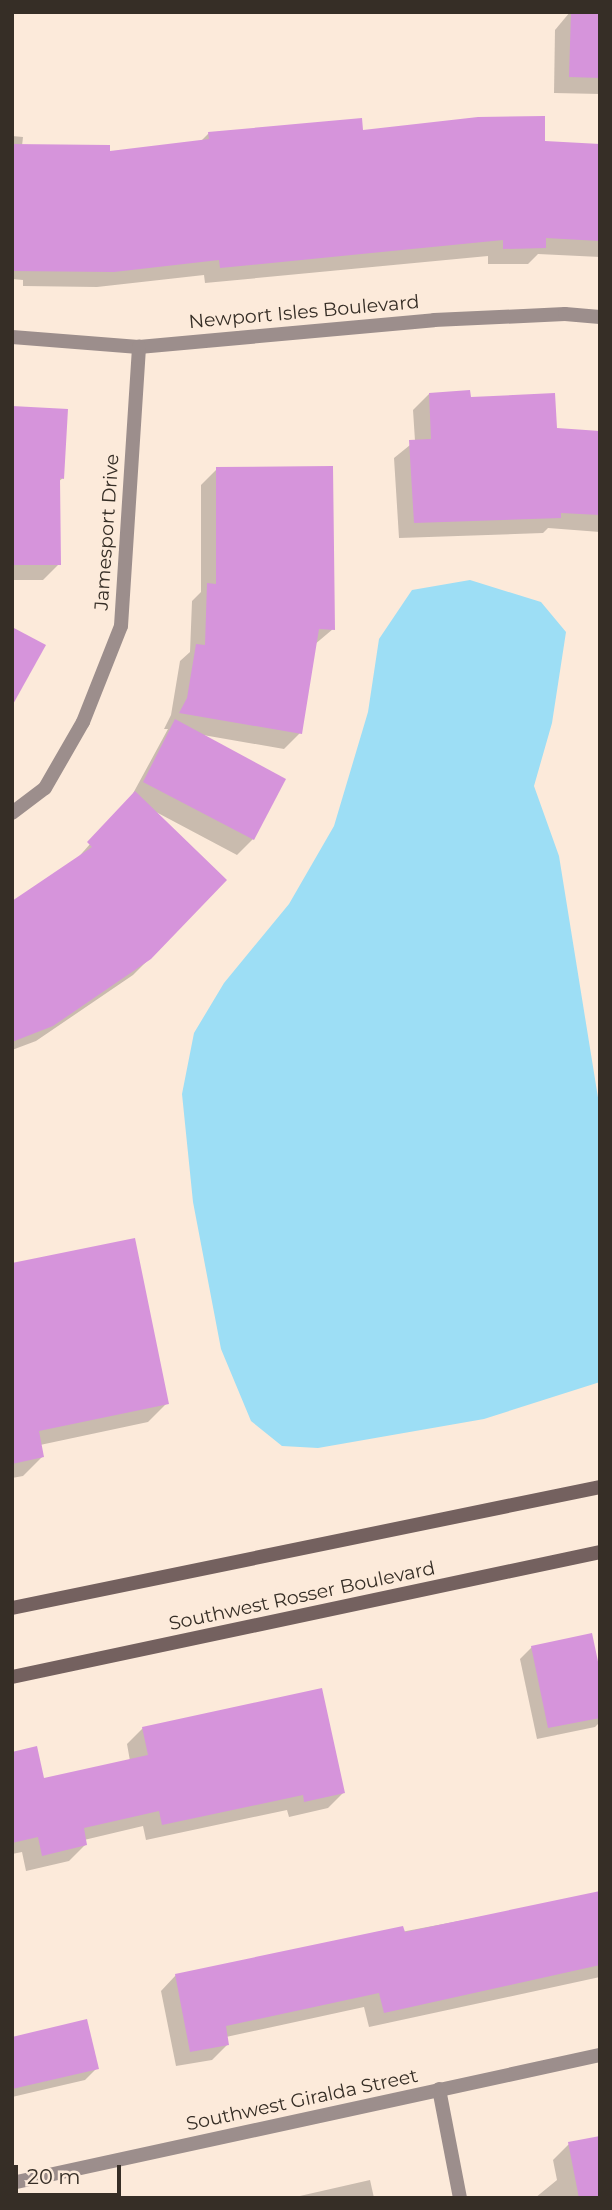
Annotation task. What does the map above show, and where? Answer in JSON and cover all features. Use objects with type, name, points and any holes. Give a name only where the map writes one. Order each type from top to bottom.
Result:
[{"type":"street","name":"Newport Isles Boulevard","points":[[12,337],[139,347],[434,320],[565,314],[600,317]]},
{"type":"street","name":"Jamesport Drive","points":[[12,813],[45,788],[83,722],[121,626],[139,347]]},
{"type":"street","points":[[12,1608],[600,1487]]},
{"type":"street","name":"Southwest Rosser Boulevard","points":[[12,1677],[600,1552]]},
{"type":"street","name":"Southwest Giralda Street","points":[[12,2183],[600,2055]]},
{"type":"street","points":[[439,2089],[460,2198]]},
{"type":"water","points":[[470,580],[541,602],[566,632],[552,723],[534,786],[559,856],[600,1110],[600,1382],[484,1419],[318,1448],[282,1446],[251,1421],[221,1349],[193,1202],[182,1094],[194,1033],[224,983],[289,904],[334,826],[368,712],[379,639],[412,590]]},
{"type":"building","points":[[571,12],[600,12],[600,78],[569,77]]},
{"type":"building","points":[[545,116],[545,141],[600,144],[600,241],[546,238],[546,248],[503,249],[503,240],[220,268],[219,260],[114,272],[12,271],[12,144],[110,145],[110,151],[209,139],[208,132],[362,118],[363,130],[478,117]]},
{"type":"building","points":[[470,390],[471,397],[555,393],[557,428],[600,431],[600,515],[561,513],[561,518],[414,523],[409,440],[431,439],[429,393]]},
{"type":"building","points":[[12,406],[68,409],[64,479],[60,478],[61,565],[12,565]]},
{"type":"building","points":[[333,466],[335,630],[319,629],[302,734],[179,713],[187,698],[196,644],[205,645],[207,583],[216,584],[216,467]]},
{"type":"building","points":[[12,627],[46,645],[12,706]]},
{"type":"building","points":[[175,719],[286,779],[254,840],[143,782]]},
{"type":"building","points":[[135,791],[227,880],[151,959],[53,1026],[12,1042],[12,901],[92,847],[87,842]]},
{"type":"building","points":[[135,1238],[169,1404],[39,1431],[44,1457],[12,1464],[12,1263]]},
{"type":"building","points":[[592,1633],[600,1671],[600,1718],[548,1728],[531,1646]]},
{"type":"building","points":[[322,1688],[345,1793],[304,1802],[303,1795],[162,1825],[159,1811],[84,1828],[87,1845],[42,1856],[38,1837],[12,1843],[12,1752],[37,1746],[44,1778],[148,1755],[142,1727]]},
{"type":"building","points":[[600,1891],[600,1965],[384,2013],[379,1993],[226,2026],[229,2045],[190,2052],[175,1974],[403,1926],[405,1932]]},
{"type":"building","points":[[87,2019],[99,2069],[12,2089],[12,2037]]},
{"type":"building","points":[[600,2136],[600,2198],[579,2198],[568,2142]]}]
